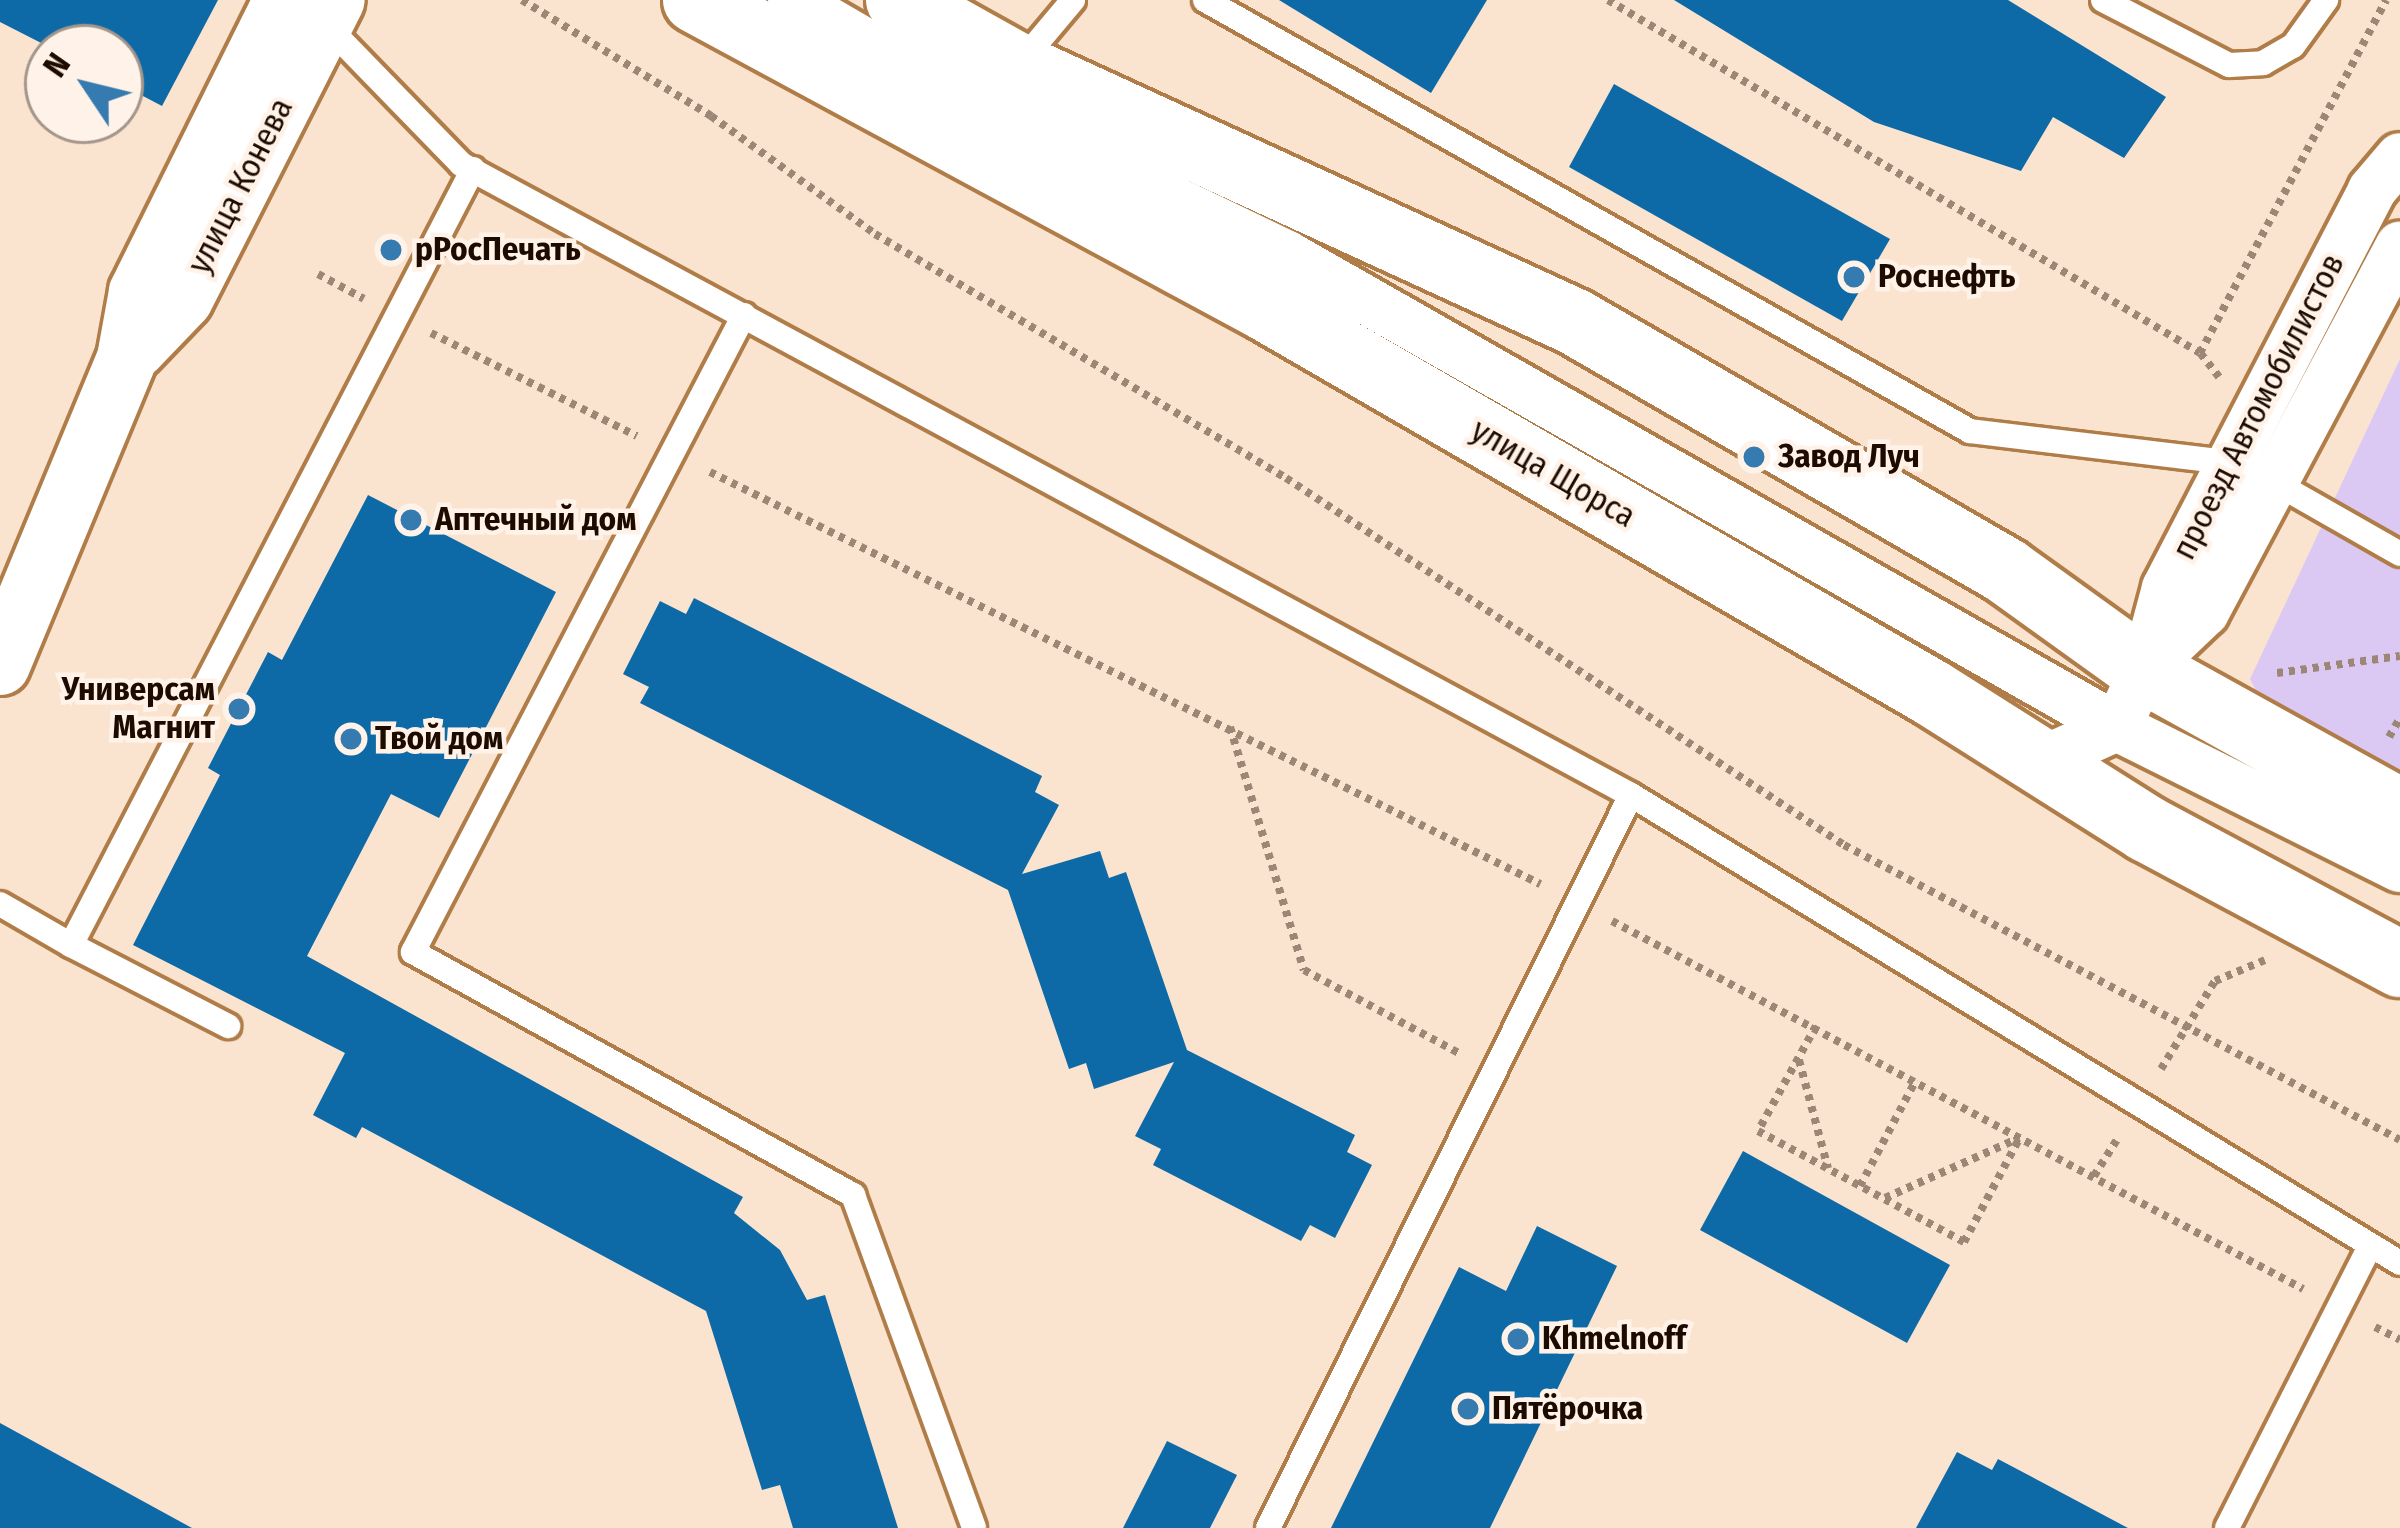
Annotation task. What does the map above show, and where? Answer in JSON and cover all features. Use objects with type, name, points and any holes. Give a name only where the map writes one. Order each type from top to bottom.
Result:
[{"type":"main road","name":"улица Щорса","points":[[696,0],[1266,308],[2039,762],[2146,830],[2400,964]]},
{"type":"main road","name":"улица Щорса","points":[[899,0],[1017,65],[1575,322],[2006,571],[2131,699],[2400,812]]},
{"type":"street","name":"улица Щорса","points":[[792,0],[957,96],[1287,255],[2131,699],[2400,868]]},
{"type":"street","name":"улица Конева","points":[[0,665],[127,358],[183,299],[314,8]]},
{"type":"street","name":"проезд Автомобилистов","points":[[2131,699],[2165,588],[2372,190],[2400,157]]},
{"type":"street","name":"проезд Автомобилистов","points":[[2039,762],[2131,699],[2205,612],[2280,483],[2400,246]]},
{"type":"street","points":[[2131,699],[2146,830]]},
{"type":"lane","points":[[1017,65],[1073,0]]},
{"type":"lane","points":[[1205,0],[1970,431],[2174,462],[2230,461],[2280,483],[2400,554]]},
{"type":"lane","points":[[2103,0],[2229,65],[2263,63],[2293,46],[2326,0]]},
{"type":"lane","points":[[314,8],[473,169],[1631,795],[2400,1263]]},
{"type":"lane","points":[[71,945],[473,169]]},
{"type":"lane","points":[[744,315],[413,952],[853,1195],[974,1528]]},
{"type":"lane","points":[[1268,1528],[1631,795]]},
{"type":"lane","points":[[0,904],[228,1026]]},
{"type":"lane","points":[[2227,1528],[2370,1246]]},
{"type":"path","points":[[522,0],[711,116],[875,234],[1286,478],[1844,845],[2400,1140]]},
{"type":"path","points":[[1609,0],[2200,353],[2219,376],[2174,462]]},
{"type":"path","points":[[2200,353],[2386,0]]},
{"type":"path","points":[[318,274],[1576,903],[1816,1026],[2400,1340]]},
{"type":"path","points":[[2260,676],[2400,656]]},
{"type":"path","points":[[1229,726],[1304,970],[1494,1072]]},
{"type":"path","points":[[2094,1176],[2215,981],[2264,964],[2293,907]]},
{"type":"path","points":[[1816,1026],[1758,1131],[1964,1242],[2020,1137]]},
{"type":"path","points":[[1798,1058],[1828,1169]]},
{"type":"path","points":[[1860,1186],[1916,1080]]},
{"type":"path","points":[[1883,1199],[2020,1137]]},
{"type":"shaded area","points":[[2400,359],[2400,788],[2266,711],[2250,679]]},
{"type":"building","points":[[0,0],[218,0],[162,106],[144,97],[144,24],[24,24],[24,34],[0,22]]},
{"type":"building","points":[[1279,0],[1487,0],[1431,93]]},
{"type":"building","points":[[1674,0],[2008,0],[2166,97],[2124,158],[2053,117],[2021,171],[1874,122]]},
{"type":"building","points":[[1614,84],[1890,239],[1842,321],[1569,167]]},
{"type":"building","points":[[368,495],[556,592],[439,818],[391,794],[307,956],[743,1197],[734,1213],[780,1250],[807,1300],[825,1295],[898,1528],[793,1528],[780,1485],[762,1490],[706,1311],[362,1127],[356,1138],[313,1115],[345,1053],[133,945],[220,775],[208,768],[268,652],[282,660]]},
{"type":"building","points":[[694,598],[1042,776],[1035,792],[1059,805],[1022,874],[1100,851],[1109,878],[1126,872],[1187,1050],[1355,1135],[1347,1152],[1372,1165],[1335,1238],[1310,1225],[1301,1241],[1153,1165],[1161,1149],[1135,1136],[1174,1062],[1094,1089],[1086,1063],[1069,1069],[1008,890],[640,703],[649,687],[623,674],[660,601],[686,614]]},
{"type":"building","points":[[1743,1151],[1950,1265],[1907,1343],[1700,1230]]},
{"type":"building","name":"Пятёрочка","points":[[1537,1226],[1617,1266],[1490,1528],[1331,1528],[1459,1267],[1506,1291]]},
{"type":"building","points":[[0,1423],[192,1528],[0,1528]]},
{"type":"building","points":[[1167,1441],[1237,1475],[1210,1528],[1123,1528]]},
{"type":"building","points":[[1957,1452],[1992,1470],[1998,1459],[2128,1528],[1916,1528]]},
{"type":"place","name":"рРосПечать","points":[[391,250]]},
{"type":"place","name":"Роснефть","points":[[1854,277]]},
{"type":"place","name":"Завод Луч","points":[[1754,457]]},
{"type":"place","name":"Аптечный дом","points":[[411,520]]},
{"type":"place","name":"Универсам Магнит","points":[[239,709]]},
{"type":"place","name":"Твой дом","points":[[351,739]]},
{"type":"place","name":"Khmelnoff","points":[[1518,1339]]},
{"type":"place","name":"Пятёрочка","points":[[1468,1409]]}]
